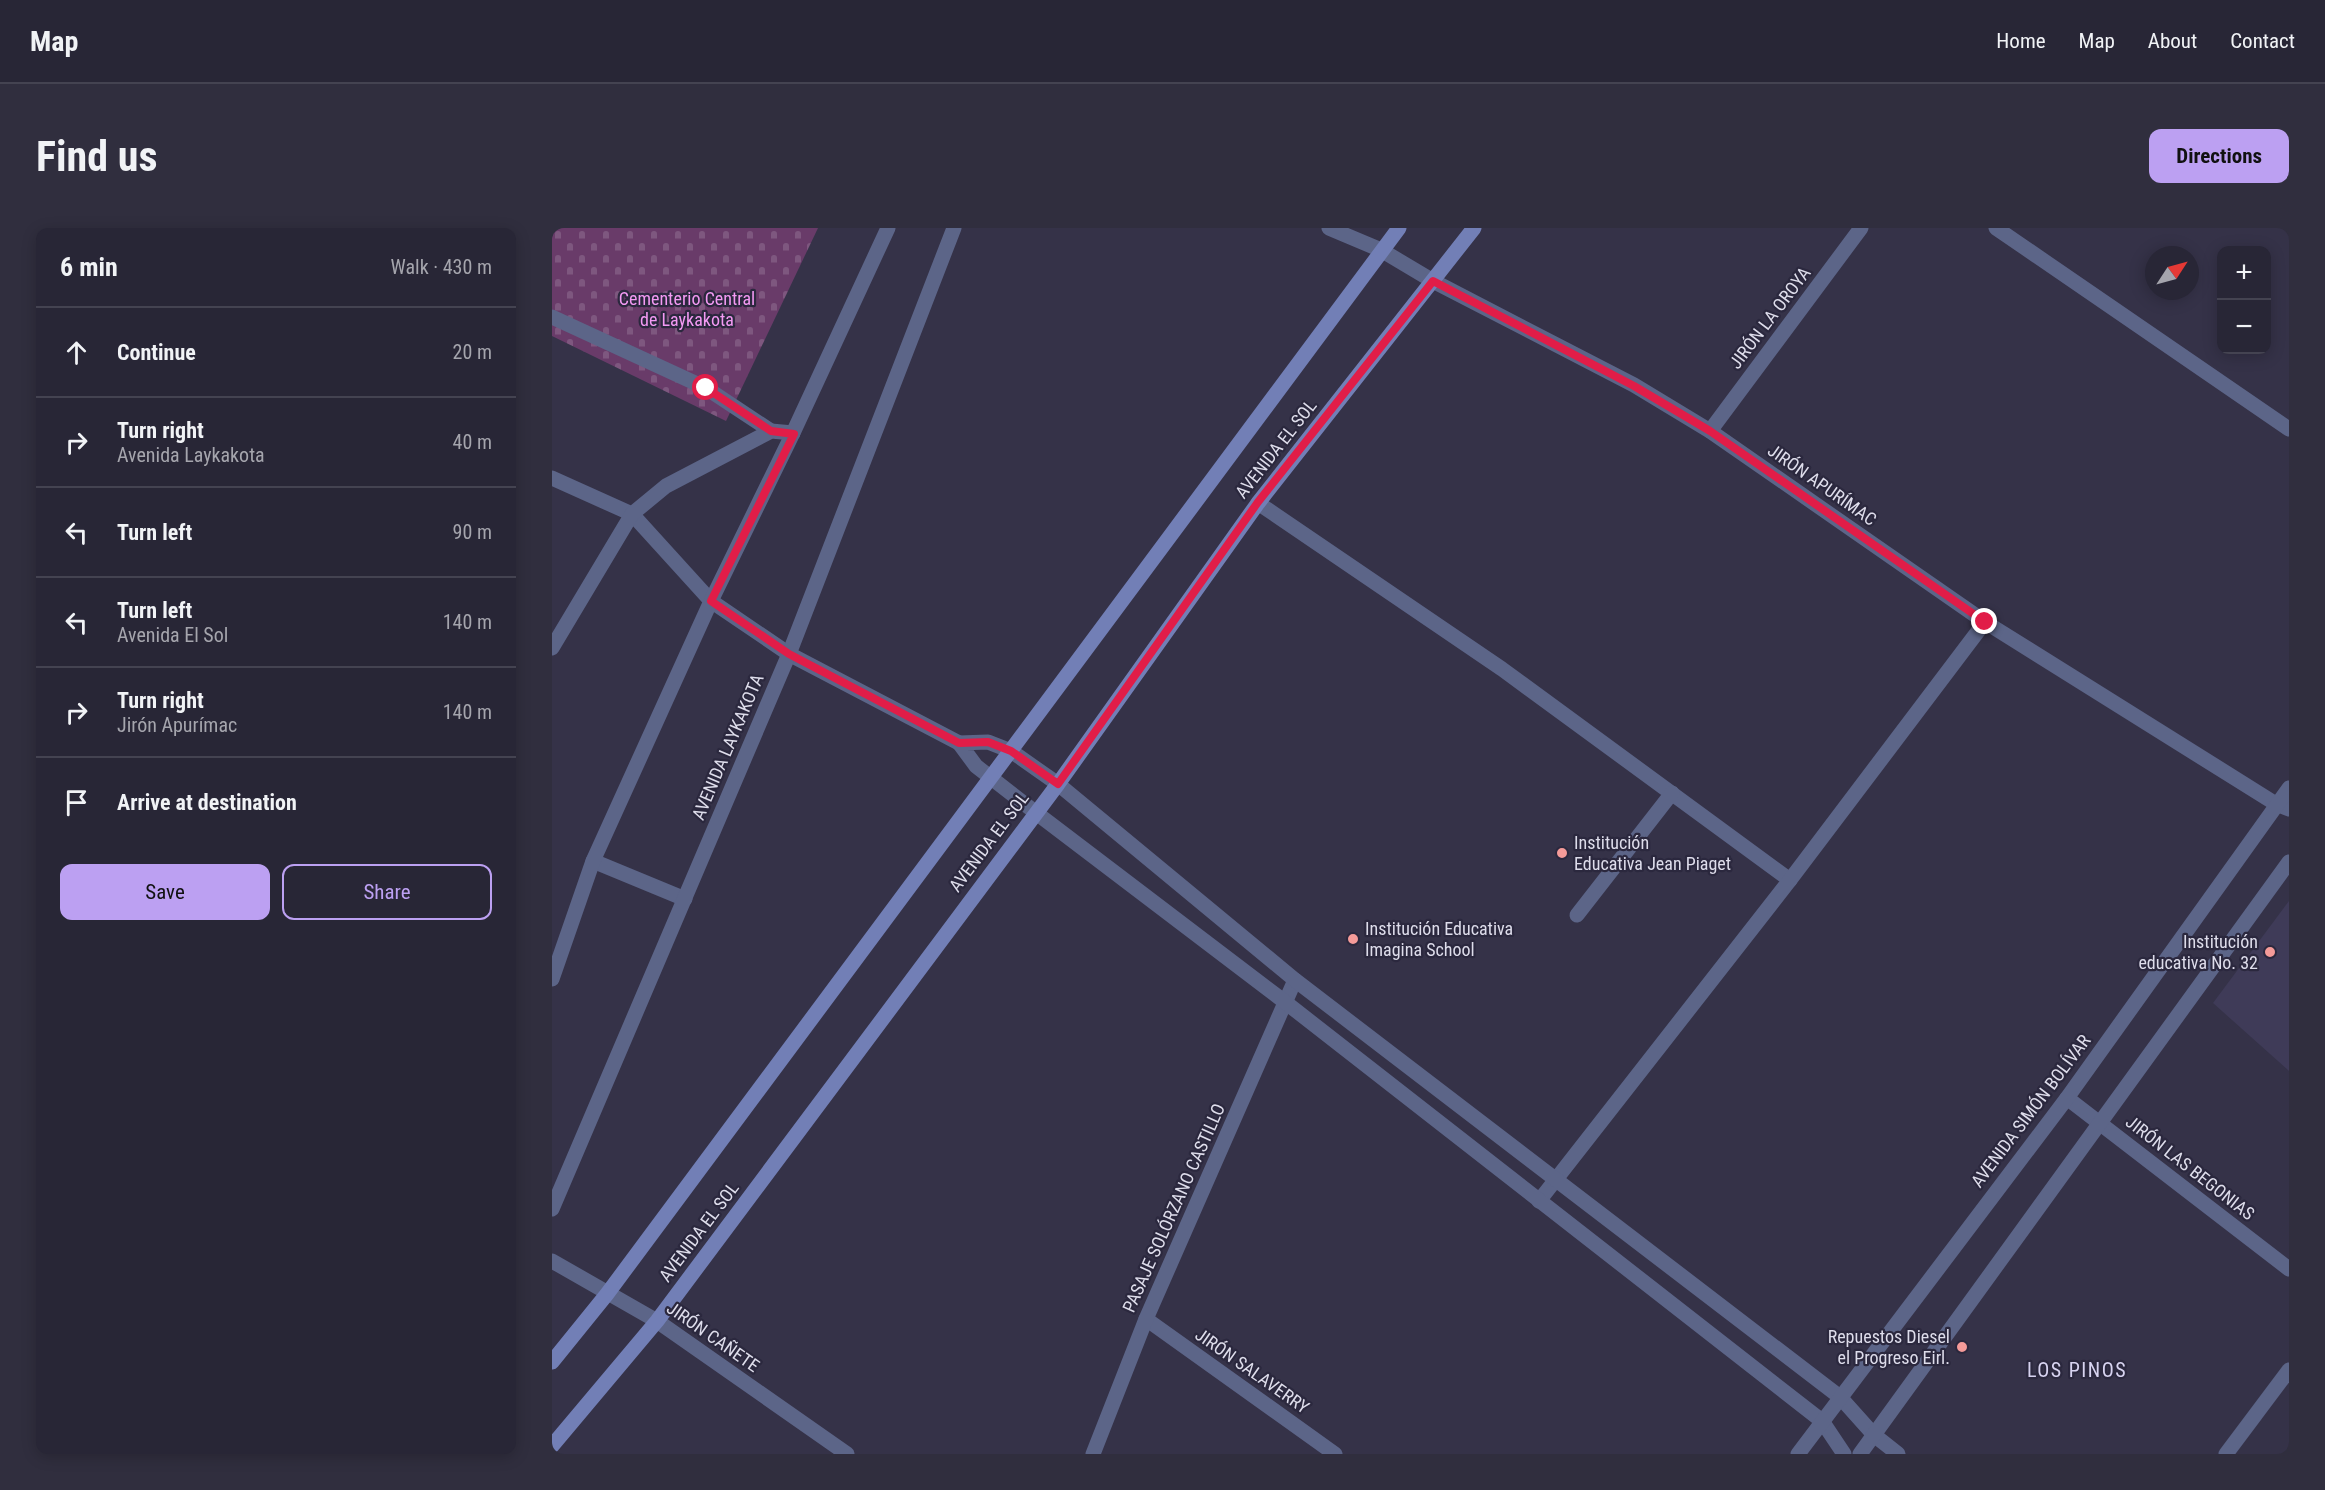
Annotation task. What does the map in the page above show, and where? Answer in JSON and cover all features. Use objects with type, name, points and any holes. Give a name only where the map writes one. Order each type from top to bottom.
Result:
[{"type":"main road","name":"AVENIDA EL SOL","points":[[552,1362],[607,1294],[1399,228]]},
{"type":"main road","name":"AVENIDA EL SOL","points":[[552,1446],[657,1321],[1058,784],[1258,502],[1474,228]]},
{"type":"street","points":[[552,979],[593,861],[711,601],[794,434],[888,228]]},
{"type":"street","name":"AVENIDA LAYKAKOTA","points":[[552,1209],[789,654],[954,228]]},
{"type":"street","name":"JIRÓN APURÍMAC","points":[[1329,228],[1381,250],[1433,281],[1634,386],[1710,431],[1985,622],[2283,807]]},
{"type":"street","name":"JIRÓN LA OROYA","points":[[1710,431],[1861,228]]},
{"type":"street","points":[[1996,228],[2289,429]]},
{"type":"street","points":[[552,317],[706,388],[771,431],[794,434]]},
{"type":"street","points":[[552,648],[632,514],[666,486],[771,431]]},
{"type":"street","points":[[552,478],[632,514],[711,601],[789,654],[959,743],[976,765],[1035,812],[1285,1002],[1822,1421],[1844,1454]]},
{"type":"street","points":[[1258,502],[1502,669],[1790,880]]},
{"type":"street","points":[[1539,1201],[1790,880],[1985,622]]},
{"type":"street","points":[[959,743],[988,742],[1011,751],[1058,784],[1295,980],[1840,1397],[1874,1435],[1898,1454]]},
{"type":"street","name":"AVENIDA SIMÓN BOLÍVAR","points":[[1798,1454],[2283,807],[2289,788]]},
{"type":"street","points":[[1577,915],[1672,793]]},
{"type":"street","points":[[593,861],[685,899]]},
{"type":"street","points":[[1860,1454],[2289,862]]},
{"type":"street","name":"PASAJE SOLÓRZANO CASTILLO","points":[[1093,1454],[1146,1319],[1295,980]]},
{"type":"street","name":"JIRÓN LAS BEGONIAS","points":[[2067,1098],[2289,1269]]},
{"type":"street","name":"JIRÓN CAÑETE","points":[[552,1261],[657,1321],[848,1454]]},
{"type":"street","name":"JIRÓN SALAVERRY","points":[[1146,1319],[1335,1454]]},
{"type":"street","points":[[2226,1454],[2289,1370]]},
{"type":"shaded area","name":"Institución educativa No. 32","points":[[2289,901],[2289,1071],[2213,1003]]},
{"type":"green space","name":"Cementerio Central de Laykakota","points":[[552,228],[818,228],[726,421],[552,336]]},
{"type":"place","name":"Institución Educativa Jean Piaget","points":[[1562,853]]},
{"type":"place","name":"Institución Educativa Imagina School","points":[[1353,939]]},
{"type":"place","name":"Institución educativa No. 32","points":[[2270,952]]},
{"type":"place","name":"Repuestos Diesel el Progreso Eirl.","points":[[1962,1347]]},
{"type":"district","name":"LOS PINOS","points":[[2077,1370]]},
{"type":"route","points":[[706,388],[771,431],[794,434],[711,601],[789,654],[959,743],[988,742],[1011,751],[1058,784],[1258,502],[1433,281],[1634,386],[1710,431],[1985,622]]}]
